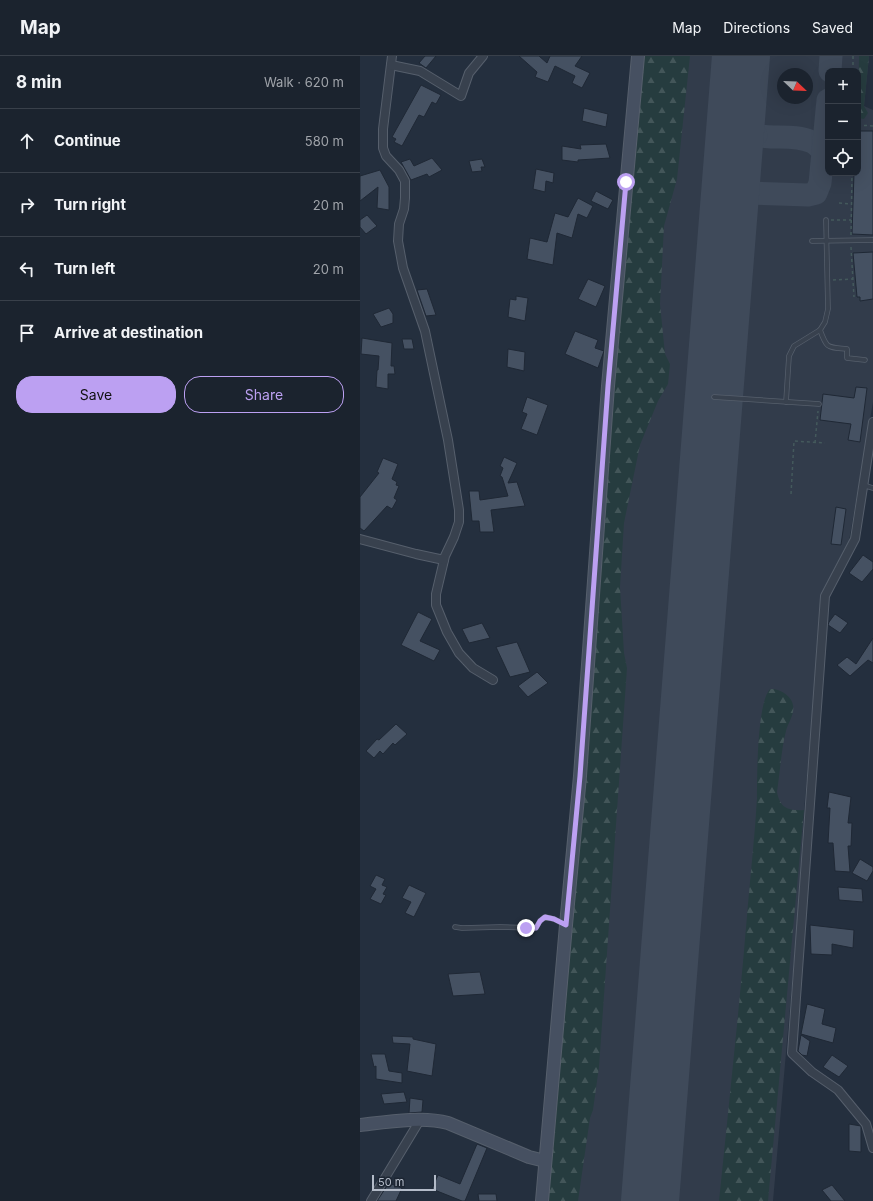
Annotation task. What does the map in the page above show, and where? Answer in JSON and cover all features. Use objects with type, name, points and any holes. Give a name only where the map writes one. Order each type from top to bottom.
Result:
[{"type":"street","points":[[392,56],[383,129],[383,148],[386,156],[399,170],[405,181],[404,209],[399,224],[398,241],[403,268],[425,331],[448,440],[459,510],[459,522],[444,560],[436,594],[436,605],[447,632],[459,653],[473,668],[493,680]]},
{"type":"street","points":[[391,66],[420,72],[461,96],[468,73],[483,56]]},
{"type":"street","points":[[542,1201],[580,776],[608,386],[638,56]]},
{"type":"street","points":[[873,422],[855,539],[825,596],[792,1054],[812,1072],[838,1090],[866,1124],[873,1148]]},
{"type":"street","points":[[360,539],[444,560]]},
{"type":"street","points":[[371,1201],[420,1120]]},
{"type":"street","points":[[360,1125],[438,1120],[529,1157],[545,1161]]},
{"type":"lane","points":[[786,402],[789,356],[794,346],[820,330],[825,322],[828,309],[826,220]]},
{"type":"lane","points":[[812,241],[873,240]]},
{"type":"lane","points":[[820,330],[827,346],[830,348],[847,349],[847,358],[865,360]]},
{"type":"lane","points":[[714,397],[819,404]]},
{"type":"lane","points":[[863,485],[873,488]]},
{"type":"lane","points":[[455,927],[536,928],[540,921],[545,917],[554,919],[566,925]]},
{"type":"path","points":[[853,56],[853,68]]},
{"type":"path","points":[[861,125],[873,126]]},
{"type":"path","points":[[852,176],[851,241],[854,297]]},
{"type":"path","points":[[839,203],[851,204]]},
{"type":"path","points":[[826,220],[851,220]]},
{"type":"path","points":[[828,280],[853,278]]},
{"type":"path","points":[[815,442],[819,404]]},
{"type":"path","points":[[791,494],[794,441],[825,443]]},
{"type":"shaded area","points":[[639,56],[869,56],[864,106],[873,110],[873,402],[849,541],[823,595],[804,810],[797,927],[773,1201],[548,1201]]},
{"type":"green space","points":[[639,56],[690,56],[677,179],[664,226],[660,304],[665,354],[670,364],[668,384],[658,401],[640,445],[624,523],[620,587],[624,653],[627,668],[599,1067],[593,1110],[590,1118],[578,1201],[548,1201]]},
{"type":"green space","points":[[859,56],[869,56],[864,106],[868,113],[864,119],[861,118],[861,68],[859,68]]},
{"type":"green space","points":[[770,689],[777,690],[788,696],[792,702],[793,708],[783,746],[777,792],[778,797],[780,802],[789,809],[804,810],[768,1201],[719,1201],[754,838],[760,724],[762,709]]},
{"type":"building","points":[[425,56],[436,56],[426,68],[419,63]]},
{"type":"building","points":[[519,56],[539,56],[547,63],[550,56],[582,56],[575,66],[590,73],[582,88],[572,83],[575,76],[555,66],[548,82],[535,77],[537,72]]},
{"type":"building","points":[[421,85],[441,95],[436,104],[432,102],[424,117],[419,115],[402,146],[394,142],[396,139],[392,137]]},
{"type":"building","points":[[584,108],[608,114],[606,127],[582,121]]},
{"type":"building","points":[[861,131],[873,131],[873,235],[852,234],[854,176],[861,176]]},
{"type":"building","points":[[606,144],[610,158],[578,160],[578,162],[562,160],[562,146],[581,149],[580,145]]},
{"type":"building","points":[[432,158],[442,170],[429,177],[427,174],[411,180],[401,162],[410,159],[414,166]]},
{"type":"building","points":[[482,159],[485,167],[481,167],[482,171],[472,172],[469,161]]},
{"type":"building","points":[[536,169],[554,173],[553,183],[546,181],[545,192],[533,189]]},
{"type":"building","points":[[380,170],[389,187],[389,210],[377,208],[378,187],[360,201],[360,176]]},
{"type":"building","points":[[596,191],[613,200],[608,209],[591,201]]},
{"type":"building","points":[[578,198],[593,206],[587,218],[578,214],[572,238],[557,233],[553,265],[527,259],[530,238],[547,242],[555,213],[568,217]]},
{"type":"building","points":[[367,215],[377,226],[366,234],[360,227],[360,220]]},
{"type":"building","points":[[873,252],[873,299],[860,301],[860,297],[857,297],[853,253]]},
{"type":"building","points":[[588,279],[605,286],[596,307],[578,299]]},
{"type":"building","points":[[427,289],[436,315],[426,316],[417,290]]},
{"type":"building","points":[[516,296],[528,298],[525,321],[508,317],[510,299],[516,300]]},
{"type":"building","points":[[389,308],[393,314],[393,323],[381,327],[373,314]]},
{"type":"building","points":[[575,331],[598,340],[595,348],[604,351],[598,368],[565,354]]},
{"type":"building","points":[[362,338],[392,343],[391,366],[394,366],[395,374],[388,374],[388,389],[376,387],[379,356],[361,354]]},
{"type":"building","points":[[402,339],[412,339],[414,349],[404,349]]},
{"type":"building","points":[[508,349],[525,352],[524,371],[507,367]]},
{"type":"building","points":[[856,387],[867,388],[860,442],[848,440],[851,424],[820,420],[823,394],[854,398]]},
{"type":"building","points":[[527,397],[548,405],[537,435],[521,429],[527,414],[522,412]]},
{"type":"building","points":[[504,457],[517,463],[508,483],[517,482],[525,506],[491,510],[494,532],[480,532],[479,521],[472,521],[469,491],[479,491],[480,500],[508,496],[502,477],[500,476],[503,468],[500,466]]},
{"type":"building","points":[[383,458],[398,464],[392,479],[397,482],[396,485],[399,486],[394,498],[397,500],[392,509],[387,506],[364,531],[360,528],[360,497],[379,473],[377,472]]},
{"type":"building","points":[[836,507],[846,509],[841,545],[831,544]]},
{"type":"building","points":[[863,555],[873,562],[873,569],[862,582],[849,573]]},
{"type":"building","points":[[418,612],[432,619],[420,641],[440,650],[434,661],[401,645]]},
{"type":"building","points":[[835,614],[848,623],[840,633],[828,625]]},
{"type":"building","points":[[482,623],[490,638],[469,643],[462,629]]},
{"type":"building","points":[[873,638],[873,663],[868,660],[850,676],[837,665],[847,657],[856,664]]},
{"type":"building","points":[[517,642],[530,672],[510,677],[496,647]]},
{"type":"building","points":[[537,672],[548,683],[528,697],[518,686]]},
{"type":"building","points":[[396,724],[407,734],[395,745],[393,743],[383,754],[380,751],[374,758],[366,751],[377,739],[379,740]]},
{"type":"building","points":[[829,792],[851,797],[848,823],[852,823],[851,846],[848,846],[850,872],[835,871],[833,843],[828,843],[830,808],[827,808]]},
{"type":"building","points":[[860,859],[873,867],[873,871],[867,881],[852,873]]},
{"type":"building","points":[[376,875],[385,879],[382,885],[387,887],[383,894],[386,895],[381,904],[370,899],[376,889],[370,886]]},
{"type":"building","points":[[409,885],[426,893],[414,917],[405,913],[411,902],[402,898]]},
{"type":"building","points":[[838,887],[862,889],[863,902],[839,900]]},
{"type":"building","points":[[810,925],[854,930],[853,948],[832,944],[832,955],[811,954]]},
{"type":"building","points":[[480,972],[485,994],[453,996],[448,974]]},
{"type":"building","points":[[807,1004],[825,1009],[822,1024],[836,1028],[833,1043],[801,1034]]},
{"type":"building","points":[[801,1035],[810,1041],[807,1056],[802,1055],[798,1051]]},
{"type":"building","points":[[392,1036],[413,1037],[413,1039],[436,1044],[432,1076],[407,1071],[410,1044],[393,1043]]},
{"type":"building","points":[[371,1054],[385,1054],[389,1071],[402,1073],[402,1083],[376,1079],[376,1066],[374,1067]]},
{"type":"building","points":[[832,1055],[848,1066],[839,1077],[823,1067]]},
{"type":"building","points":[[404,1092],[407,1102],[384,1104],[381,1094]]},
{"type":"building","points":[[410,1098],[423,1100],[422,1112],[409,1113]]},
{"type":"building","points":[[849,1124],[861,1126],[861,1152],[849,1151]]},
{"type":"building","points":[[477,1144],[487,1148],[465,1201],[432,1189],[438,1175],[460,1184]]},
{"type":"building","points":[[389,1183],[402,1188],[396,1201],[377,1201]]},
{"type":"building","points":[[832,1185],[845,1201],[831,1201],[822,1190]]},
{"type":"building","points":[[478,1194],[496,1194],[497,1201],[479,1201]]},
{"type":"taxiway","points":[[830,68],[831,56]]},
{"type":"taxiway","points":[[728,216],[731,207],[738,198],[745,194],[808,195],[816,193],[820,183],[828,104]]},
{"type":"taxiway","points":[[736,116],[742,126],[750,133],[759,136],[791,137],[802,139],[818,146],[823,152]]},
{"type":"taxiway","points":[[732,165],[737,150],[742,142],[745,139],[756,135]]},
{"type":"runway","points":[[650,1201],[741,56]]},
{"type":"route","points":[[526,928],[536,928],[540,921],[545,917],[554,919],[566,925],[580,776],[608,386],[626,182]]}]
